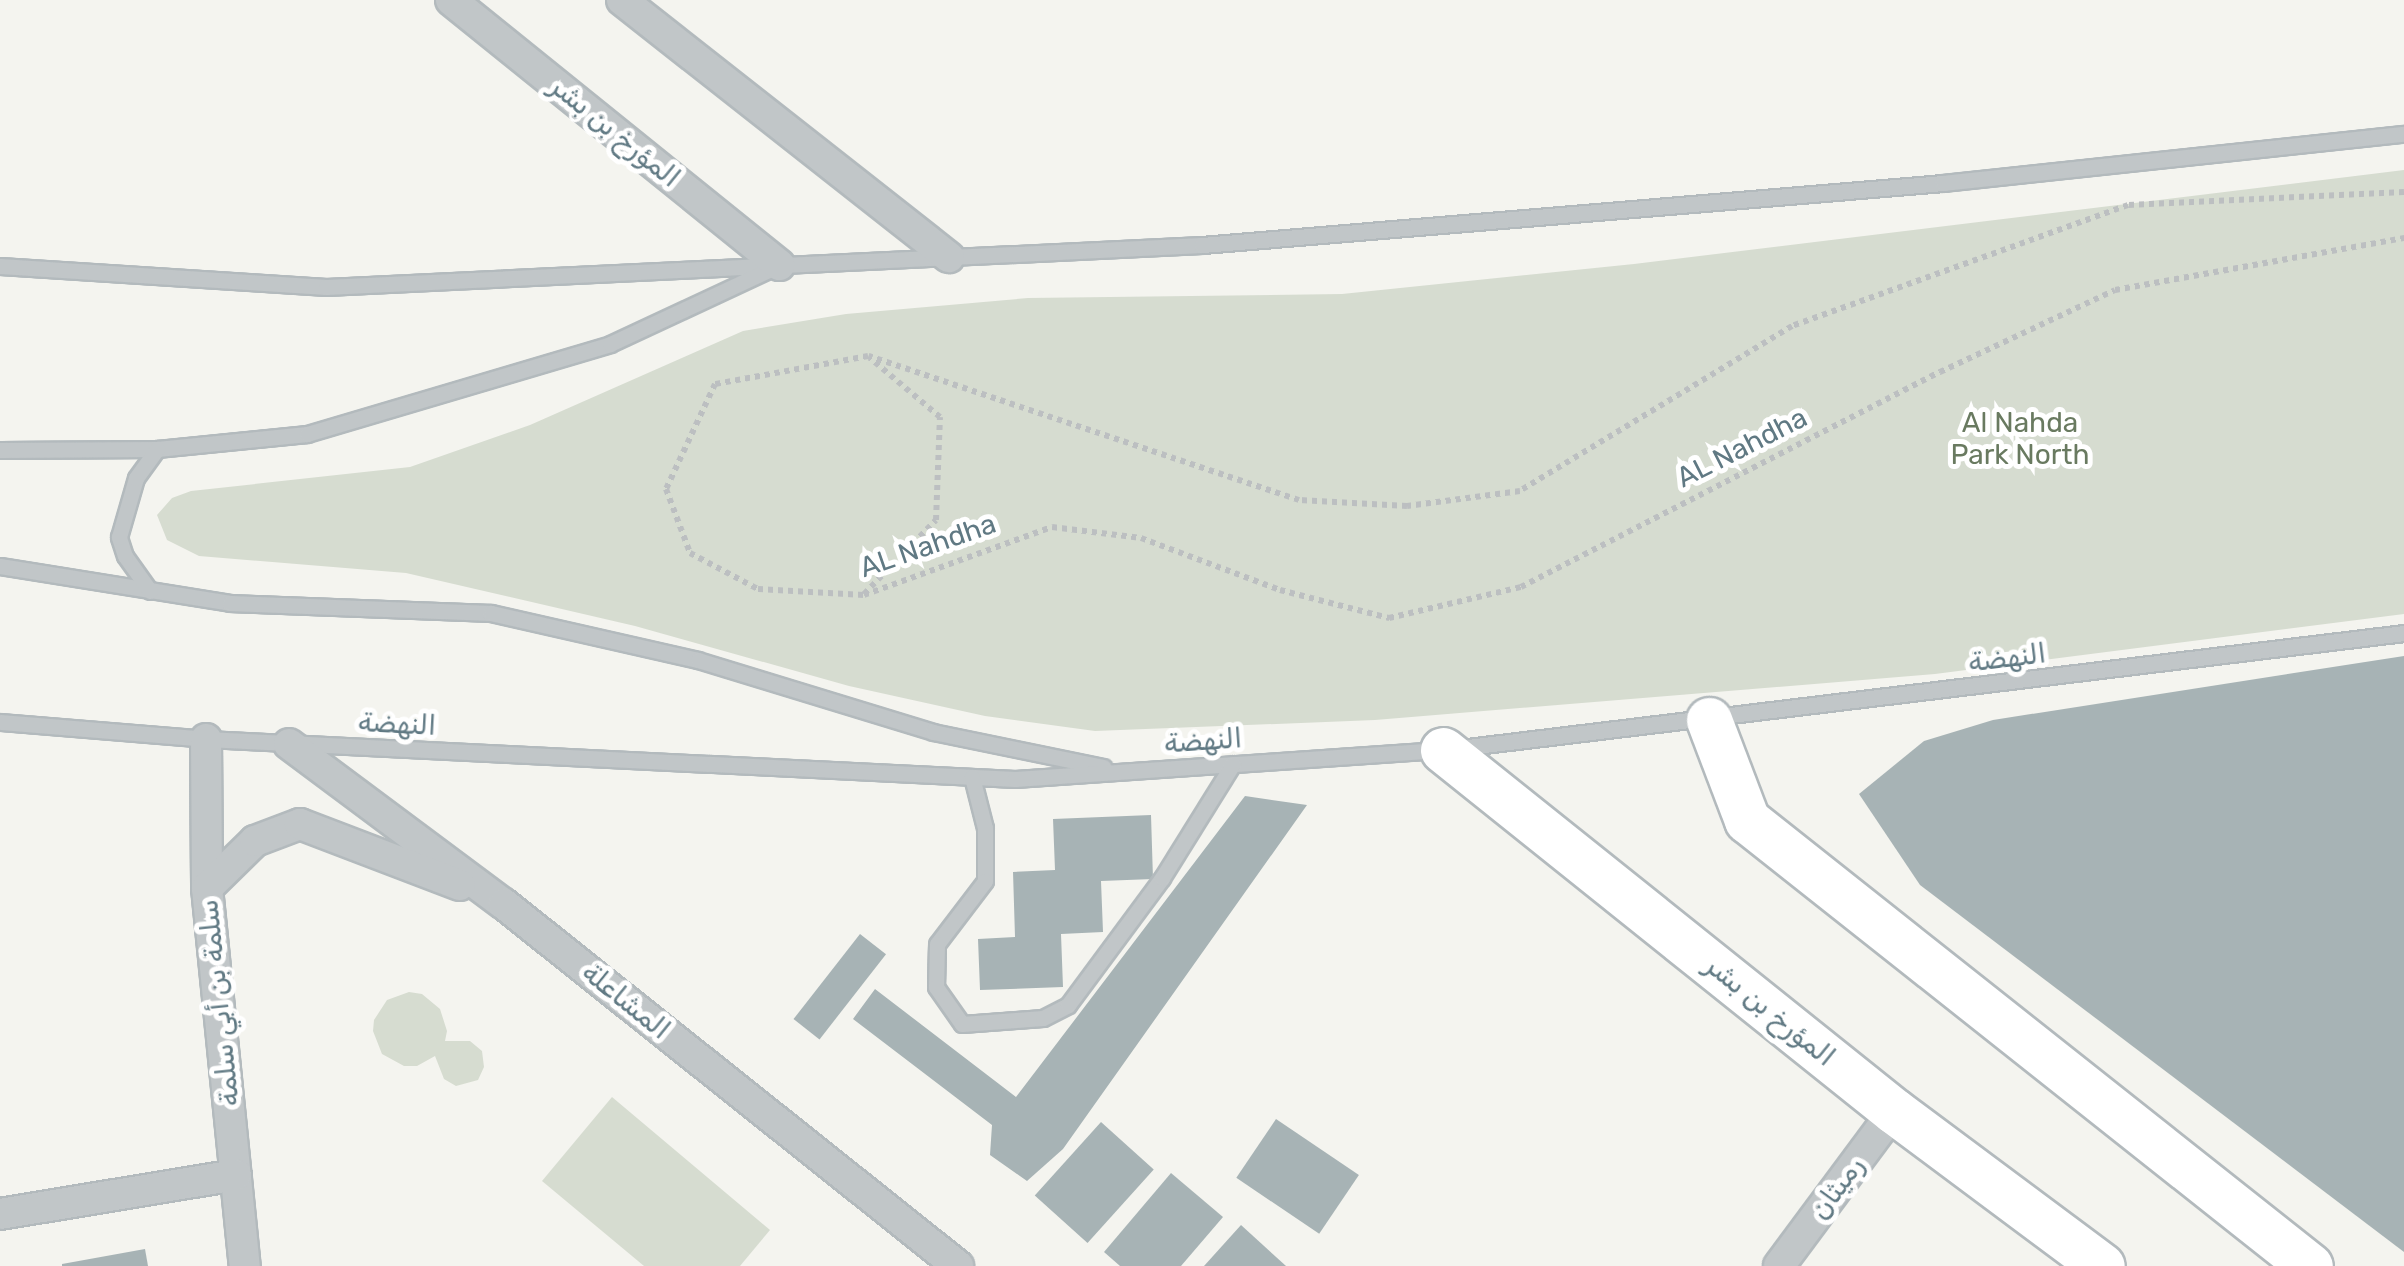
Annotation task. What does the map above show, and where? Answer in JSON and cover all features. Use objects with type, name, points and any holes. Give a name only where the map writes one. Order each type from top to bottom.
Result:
[{"type":"street","name":"المؤرخ بن بشر","points":[[451,0],[779,265]]},
{"type":"street","points":[[622,0],[950,257]]},
{"type":"street","points":[[1710,720],[1747,820],[2310,1266]]},
{"type":"street","name":"سلمة بن أبي سلمة","points":[[206,740],[207,888],[245,1266]]},
{"type":"street","name":"المشاعلة","points":[[288,744],[504,904],[958,1266]]},
{"type":"street","name":"المؤرخ بن بشر","points":[[1443,750],[1894,1110],[2102,1266]]},
{"type":"street","points":[[207,888],[254,841],[300,824],[378,851],[504,904]]},
{"type":"street","name":"رميثان","points":[[1779,1266],[1894,1110]]},
{"type":"street","points":[[0,1214],[236,1175]]},
{"type":"lane","points":[[0,266],[326,286],[1202,245],[1943,183],[2404,134]]},
{"type":"lane","points":[[0,450],[157,450],[307,434],[610,344],[779,265]]},
{"type":"lane","points":[[150,591],[125,556],[118,537],[136,478],[157,450]]},
{"type":"lane","points":[[0,566],[230,603],[490,613],[698,660],[933,732],[1124,771]]},
{"type":"lane","name":"النهضة","points":[[0,722],[206,740],[972,777],[1443,750],[2404,633]]},
{"type":"lane","points":[[972,777],[985,828],[985,881],[937,944],[936,987],[962,1024],[1044,1018],[1068,1005],[1162,878],[1234,764]]},
{"type":"path","name":"AL Nahdha","points":[[2404,192],[2128,205],[1792,326],[1520,491],[1407,506],[1300,500],[868,356],[715,384],[666,490],[690,553],[758,589],[864,595],[1052,527],[1141,538],[1280,590],[1388,618],[1521,587],[1940,372],[2115,290],[2404,238]]},
{"type":"path","points":[[864,595],[936,520],[940,417],[868,356]]},
{"type":"green space","name":"Al Nahda Park North","points":[[2404,170],[2404,614],[1935,674],[1375,720],[1095,731],[985,716],[849,686],[635,626],[406,573],[199,556],[167,540],[157,515],[172,498],[191,491],[410,467],[530,425],[743,331],[846,314],[1028,298],[1342,294],[1634,264]]},
{"type":"green space","points":[[409,992],[422,994],[440,1009],[447,1031],[445,1041],[470,1041],[482,1051],[484,1067],[478,1080],[456,1086],[444,1079],[435,1056],[417,1066],[404,1066],[382,1054],[373,1031],[374,1020],[387,1000]]},
{"type":"green space","points":[[612,1097],[770,1230],[740,1266],[644,1266],[542,1181]]},
{"type":"building","points":[[2404,656],[2404,1252],[1920,885],[1859,794],[1924,741],[1993,720]]},
{"type":"building","points":[[1245,796],[1307,805],[1063,1149],[1027,1181],[990,1155],[992,1125],[853,1019],[875,989],[1016,1097]]},
{"type":"building","points":[[1151,815],[1153,879],[1101,881],[1103,932],[1061,934],[1063,987],[980,990],[978,939],[1015,937],[1013,872],[1055,870],[1053,819]]},
{"type":"building","points":[[860,934],[886,954],[820,1039],[794,1019]]},
{"type":"building","points":[[1276,1119],[1359,1175],[1319,1234],[1236,1178]]},
{"type":"building","points":[[1101,1122],[1154,1170],[1088,1243],[1035,1196]]},
{"type":"building","points":[[1171,1173],[1223,1217],[1181,1266],[1120,1266],[1104,1252]]},
{"type":"building","points":[[1241,1225],[1286,1266],[1204,1266]]},
{"type":"building","points":[[145,1249],[148,1266],[62,1266],[62,1264]]}]
